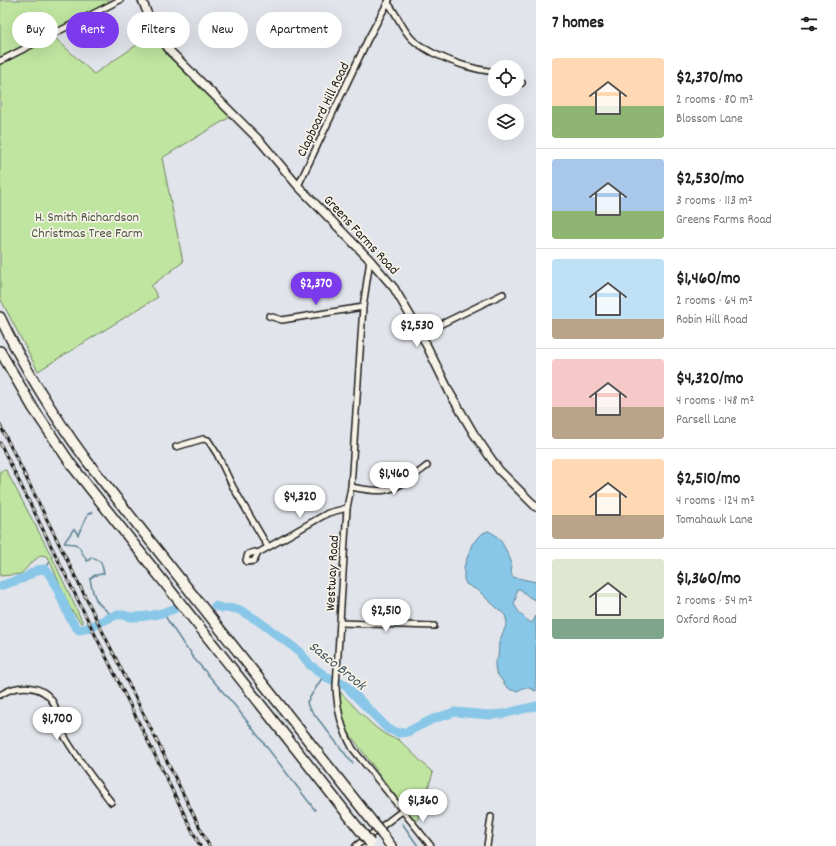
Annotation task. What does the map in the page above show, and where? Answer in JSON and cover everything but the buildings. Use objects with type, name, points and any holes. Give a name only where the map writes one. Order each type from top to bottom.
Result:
[{"type":"highway","points":[[0,318],[37,387],[87,461],[391,846]]},
{"type":"highway","points":[[0,351],[33,408],[76,472],[372,845]]},
{"type":"street","points":[[0,61],[120,0]]},
{"type":"street","name":"Greens Farms Road","points":[[142,0],[152,25],[161,40],[171,52],[261,142],[298,186],[370,260],[394,288],[421,334],[450,393],[474,434],[499,470],[536,507]]},
{"type":"street","points":[[389,1],[412,40],[426,49],[460,65],[488,71]]},
{"type":"street","name":"Clapboard Hill Road","points":[[298,186],[368,39],[389,1]]},
{"type":"street","name":"Westway Road","points":[[370,260],[363,307],[351,488],[347,508],[336,686],[338,714],[345,735],[353,749],[431,846]]},
{"type":"street","points":[[421,334],[503,294]]},
{"type":"street","points":[[269,316],[282,320],[363,307]]},
{"type":"street","points":[[176,447],[203,439],[208,440],[217,454],[233,488],[268,548]]},
{"type":"street","points":[[351,488],[375,491],[386,490],[399,485],[427,466]]},
{"type":"street","points":[[258,553],[328,513],[347,508]]},
{"type":"street","points":[[340,623],[434,626]]},
{"type":"street","points":[[0,695],[21,686],[38,690],[49,698],[55,707],[60,730],[87,771],[111,802]]},
{"type":"street","points":[[356,846],[402,811]]},
{"type":"street","points":[[488,846],[491,817]]},
{"type":"green space","points":[[0,0],[115,0],[91,12],[66,12],[66,24],[58,28],[58,12],[12,12],[12,48],[19,48],[0,59]]},
{"type":"green space","name":"H. Smith Richardson Christmas Tree Farm","points":[[58,41],[94,74],[132,48],[162,48],[167,55],[230,117],[162,158],[183,262],[151,286],[158,297],[38,371],[0,298],[0,63],[31,48],[58,48]]},
{"type":"green space","points":[[6,470],[51,555],[83,623],[81,623],[70,608],[49,559],[46,556],[41,555],[21,574],[0,576],[0,471]]},
{"type":"green space","points":[[340,692],[375,727],[383,733],[398,739],[433,773],[416,824],[346,729],[342,716]]},
{"type":"water","points":[[488,531],[498,537],[507,552],[511,561],[511,571],[513,577],[536,582],[536,600],[529,597],[520,589],[517,589],[514,603],[519,612],[529,622],[532,623],[536,616],[536,691],[529,688],[523,688],[517,691],[511,690],[506,686],[496,672],[495,661],[498,658],[499,642],[507,622],[505,615],[479,591],[466,584],[464,579],[464,567],[472,544],[483,533]]},
{"type":"waterway","points":[[93,512],[88,514],[78,535],[75,530],[73,530],[64,543],[75,544],[79,547],[87,561],[91,557],[101,562],[104,573],[92,577],[90,579],[91,586],[99,604],[113,616]]},
{"type":"waterway","points":[[45,569],[50,562]]},
{"type":"waterway","name":"Sasco Brook","points":[[0,586],[24,578],[37,570],[45,569],[55,584],[70,617],[79,630],[89,628],[117,615],[133,617],[143,616],[159,614],[174,609]]},
{"type":"waterway","name":"Sasco Brook","points":[[215,606],[238,609],[257,620],[300,652],[310,665],[328,678],[345,685],[388,729],[399,733],[407,732],[433,719],[455,712],[489,715],[503,714],[536,706]]},
{"type":"waterway","points":[[163,613],[186,648],[190,651],[191,655],[236,707],[315,810]]},
{"type":"waterway","points":[[324,675],[307,702],[308,706],[353,764]]},
{"type":"waterway","points":[[402,823],[418,846]]},
{"type":"railway","points":[[0,425],[209,846]]},
{"type":"railway","points":[[0,443],[200,846]]}]
